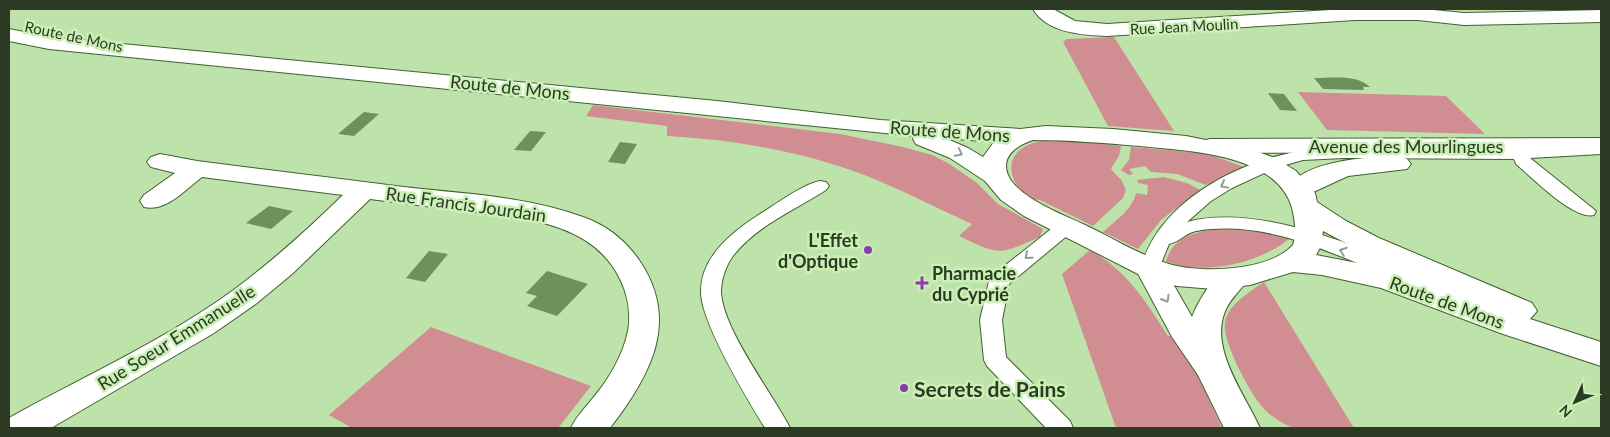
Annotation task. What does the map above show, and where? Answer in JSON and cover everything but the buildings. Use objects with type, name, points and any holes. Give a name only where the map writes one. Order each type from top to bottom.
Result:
[{"type":"street","name":"Rue Jean Moulin","points":[[1042,9],[1050,16],[1070,25],[1107,30],[1415,11],[1464,18],[1601,16]]},
{"type":"street","name":"Route de Mons","points":[[9,22],[59,35],[139,50]]},
{"type":"street","name":"Route de Mons","points":[[9,35],[49,42],[717,108],[880,127],[1020,136],[1033,133],[1070,133],[1227,149],[1269,166],[1336,227],[1369,244],[1601,348]]},
{"type":"street","name":"Route de Mons","points":[[880,127],[940,144],[959,153],[994,175],[1014,198],[1067,226],[1153,257],[1174,275],[1200,279],[1234,278],[1264,272],[1290,262],[1322,265],[1388,279],[1514,326],[1601,354]]},
{"type":"street","points":[[994,175],[994,160],[998,151],[1007,142],[1020,136]]},
{"type":"street","name":"Avenue des Mourlingues","points":[[1210,146],[1601,145]]},
{"type":"street","name":"Avenue des Mourlingues","points":[[1303,197],[1318,176],[1347,167],[1601,158]]},
{"type":"street","name":"Rue Francis Jourdain","points":[[160,162],[197,169],[524,210],[567,220],[599,236],[626,262],[640,289],[646,318],[638,352],[620,384],[588,428]]},
{"type":"street","points":[[153,202],[197,169]]},
{"type":"street","name":"Rue Soeur Emmanuelle","points":[[21,428],[141,362],[227,309],[295,257],[364,190]]},
{"type":"street","points":[[1290,262],[1302,253],[1310,239],[1303,197]]},
{"type":"street","points":[[1153,257],[1183,330],[1212,370],[1242,428]]},
{"type":"street","points":[[1212,370],[1205,329],[1206,314],[1217,295],[1234,278]]},
{"type":"lane","name":"Avenue des Mourlingues","points":[[1153,257],[1168,229],[1195,203],[1241,176],[1289,158],[1319,154],[1509,154],[1601,150]]},
{"type":"lane","points":[[1522,160],[1565,196],[1587,211]]},
{"type":"lane","points":[[778,428],[761,403],[719,318],[711,294],[714,271],[728,249],[743,235],[820,186]]},
{"type":"lane","points":[[1153,257],[1179,231],[1207,223],[1259,226],[1310,239],[1601,348]]},
{"type":"lane","points":[[1061,428],[995,360],[992,320],[999,281],[1067,226]]},
{"type":"shaded area","points":[[1114,37],[1174,131],[1108,126],[1063,42],[1067,39]]},
{"type":"shaded area","points":[[1314,78],[1351,78],[1370,87],[1363,87],[1364,90],[1323,89]]},
{"type":"shaded area","points":[[1298,92],[1446,96],[1485,134],[1327,130]]},
{"type":"shaded area","points":[[1268,93],[1284,94],[1297,111],[1280,110]]},
{"type":"shaded area","points":[[593,105],[840,134],[903,147],[932,155],[948,163],[977,183],[998,204],[1043,229],[1040,237],[1026,243],[1007,250],[992,250],[959,236],[972,224],[854,171],[775,150],[721,141],[667,136],[667,126],[586,116]]},
{"type":"shaded area","points":[[364,112],[379,114],[354,136],[338,134]]},
{"type":"shaded area","points":[[530,131],[546,132],[531,151],[514,150]]},
{"type":"shaded area","points":[[1058,139],[1121,146],[1119,156],[1111,169],[1122,181],[1126,190],[1123,198],[1093,226],[1025,194],[1014,180],[1012,164],[1014,156],[1020,150],[1033,143]]},
{"type":"shaded area","points":[[620,142],[637,144],[625,164],[608,162]]},
{"type":"shaded area","points":[[1131,147],[1206,153],[1244,167],[1206,185],[1177,174],[1151,172],[1145,166],[1129,169],[1133,174],[1129,175],[1121,170],[1129,160]]},
{"type":"shaded area","points":[[1164,177],[1187,183],[1200,190],[1161,220],[1138,249],[1103,232],[1127,209],[1136,193],[1147,195],[1148,185],[1138,183],[1137,180]]},
{"type":"shaded area","points":[[269,206],[293,211],[271,229],[246,223]]},
{"type":"shaded area","points":[[1216,229],[1258,231],[1290,238],[1278,247],[1263,254],[1231,265],[1196,268],[1180,266],[1166,261],[1174,246],[1185,237]]},
{"type":"shaded area","points":[[1090,250],[1103,258],[1125,277],[1143,298],[1168,336],[1176,336],[1185,349],[1222,428],[1116,428],[1062,274]]},
{"type":"shaded area","points":[[429,251],[448,254],[425,282],[406,278]]},
{"type":"shaded area","points":[[547,271],[588,284],[557,316],[527,306],[537,296],[526,293]]},
{"type":"shaded area","points":[[1264,282],[1354,428],[1312,429],[1289,426],[1268,413],[1254,396],[1232,352],[1225,331],[1225,323],[1230,310],[1235,304]]},
{"type":"shaded area","points":[[431,327],[591,386],[558,428],[352,428],[329,415]]},
{"type":"place","name":"L'Effet d'Optique","points":[[868,250]]},
{"type":"place","name":"Pharmacie du Cyprié","points":[[922,283]]},
{"type":"place","name":"Secrets de Pains","points":[[904,388]]}]
